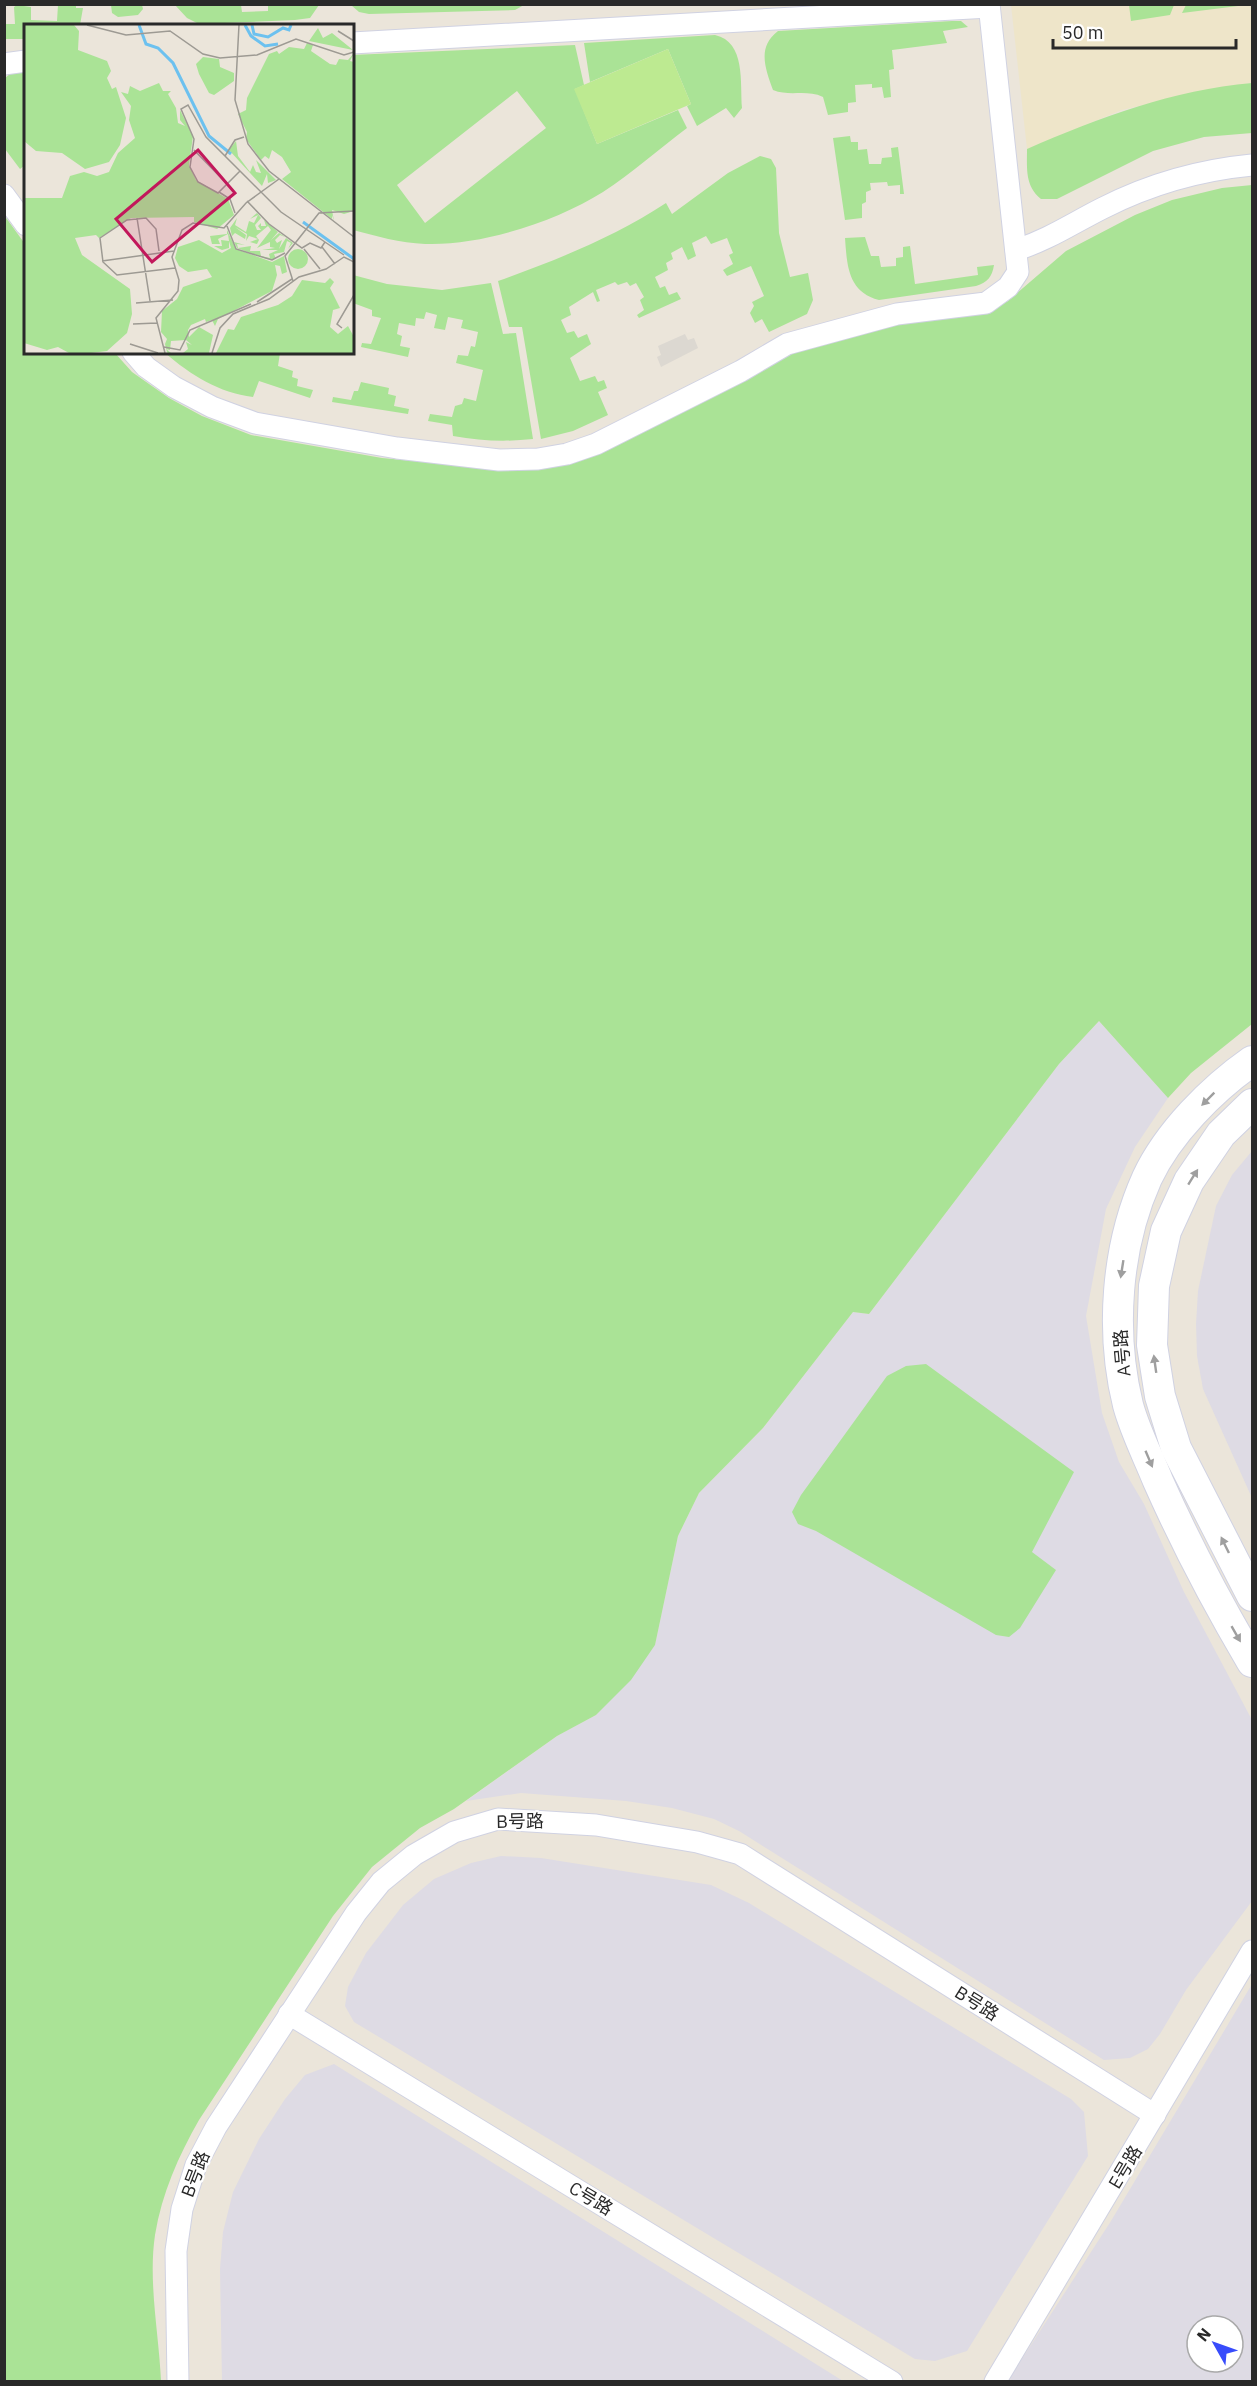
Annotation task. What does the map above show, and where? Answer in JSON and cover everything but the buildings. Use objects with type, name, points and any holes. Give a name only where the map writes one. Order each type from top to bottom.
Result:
[{"type":"street","points":[[135,354],[146,367],[174,387],[212,407],[255,423],[397,448],[499,460],[538,459],[567,454],[606,439],[730,376],[787,344],[897,314],[986,303],[1008,287],[1018,272],[989,6],[354,43]]},
{"type":"street","points":[[4,64],[24,61]]},
{"type":"street","points":[[1016,250],[1054,236],[1101,209],[1165,182],[1252,165]]},
{"type":"street","points":[[4,195],[24,222]]},
{"type":"street","name":"A号路","points":[[1252,1061],[1207,1100],[1176,1133],[1148,1177],[1132,1220],[1121,1273],[1119,1311],[1120,1356],[1128,1406],[1142,1444],[1196,1564],[1252,1662]]},
{"type":"street","name":"A号路","points":[[1252,1104],[1221,1134],[1189,1181],[1166,1231],[1155,1286],[1152,1345],[1160,1396],[1176,1448],[1252,1596]]},
{"type":"street","name":"B号路","points":[[178,2382],[176,2251],[182,2209],[196,2165],[216,2127],[356,1913],[381,1882],[414,1855],[454,1832],[498,1819],[596,1825],[697,1842],[740,1854],[1155,2115]]},
{"type":"street","name":"E号路","points":[[995,2382],[1252,1951]]},
{"type":"street","name":"C号路","points":[[289,2014],[892,2382]]},
{"type":"shaded area","points":[[1011,5],[1252,5],[1252,83],[1210,89],[1122,110],[1027,149]]},
{"type":"shaded area","points":[[685,334],[688,340],[694,338],[698,348],[661,367],[657,357],[661,355],[658,346]]},
{"type":"shaded area","points":[[1099,1021],[1168,1098],[1135,1147],[1106,1209],[1086,1316],[1102,1413],[1119,1462],[1144,1504],[1184,1592],[1252,1720],[1252,1901],[1186,1990],[1160,2034],[1148,2049],[1130,2058],[1104,2060],[739,1831],[714,1819],[672,1808],[626,1801],[521,1793],[466,1801],[557,1736],[596,1715],[655,1645],[678,1536],[699,1493],[763,1428],[853,1312],[869,1314],[1059,1064]]},
{"type":"shaded area","points":[[1252,1151],[1252,1498],[1203,1389],[1197,1356],[1196,1324],[1198,1291],[1216,1206],[1232,1175]]},
{"type":"shaded area","points":[[501,1856],[541,1858],[711,1885],[749,1903],[1071,2099],[1084,2112],[1088,2156],[967,2351],[935,2361],[915,2359],[354,2022],[345,2006],[348,1987],[366,1953],[403,1905],[434,1879],[471,1863]]},
{"type":"shaded area","points":[[1252,1984],[1252,2381],[1010,2382],[1011,2376],[1111,2221]]},
{"type":"shaded area","points":[[334,2064],[843,2381],[222,2381],[220,2269],[223,2232],[233,2192],[259,2139],[285,2099],[305,2075]]},
{"type":"green space","points":[[1129,4],[1174,5],[1170,15],[1131,21]]},
{"type":"green space","points":[[1186,4],[1246,5],[1182,13]]},
{"type":"green space","points":[[17,5],[31,7],[31,20],[57,21],[58,5],[76,5],[76,8],[83,8],[80,24],[24,24],[24,39],[5,39],[5,24],[15,24],[14,7]]},
{"type":"green space","points":[[111,5],[142,5],[143,9],[138,15],[118,17],[112,13]]},
{"type":"green space","points":[[175,5],[241,5],[242,12],[268,11],[268,5],[319,5],[310,18],[199,24],[187,18]]},
{"type":"green space","points":[[351,5],[524,5],[515,10],[369,14],[359,12]]},
{"type":"green space","points":[[961,21],[968,27],[943,31],[947,43],[892,50],[894,69],[889,70],[891,97],[884,98],[882,87],[872,88],[872,84],[855,85],[856,102],[848,103],[848,112],[828,115],[823,97],[773,90],[767,74],[765,51],[771,37],[778,31]]},
{"type":"green space","points":[[715,35],[725,39],[737,55],[741,76],[742,108],[734,118],[726,108],[697,126],[687,106],[691,104],[668,49],[590,82],[584,43]]},
{"type":"green space","points":[[575,45],[584,85],[575,89],[597,144],[678,110],[687,128],[603,192],[540,222],[493,236],[447,244],[425,244],[388,239],[354,230],[354,55]],"holes":[[[517,91],[546,128],[425,223],[397,185]]]},
{"type":"green space","points":[[668,49],[691,104],[597,144],[574,89]]},
{"type":"green space","points":[[24,72],[24,166],[20,169],[5,149],[5,78],[10,74]]},
{"type":"green space","points":[[1252,83],[1252,133],[1204,137],[1153,151],[1057,199],[1041,199],[1032,189],[1028,177],[1027,149],[1082,126],[1137,107],[1194,92]]},
{"type":"green space","points":[[850,136],[851,142],[858,142],[858,150],[867,149],[869,164],[881,164],[882,158],[892,157],[891,148],[898,147],[904,194],[900,194],[900,185],[888,186],[887,182],[870,183],[871,190],[866,192],[866,202],[862,204],[862,218],[845,220],[833,138]]},
{"type":"green space","points":[[760,156],[771,159],[776,168],[779,233],[790,277],[808,273],[813,300],[807,314],[769,332],[762,319],[755,323],[750,313],[754,306],[752,302],[764,296],[751,266],[727,276],[723,270],[733,264],[729,255],[733,253],[727,238],[711,244],[706,236],[692,243],[696,256],[688,260],[682,247],[671,253],[673,259],[666,263],[668,270],[655,277],[660,288],[665,286],[669,295],[677,292],[681,299],[639,318],[637,315],[644,310],[640,300],[644,297],[636,283],[630,286],[627,282],[618,285],[615,282],[596,290],[600,301],[597,302],[593,292],[569,307],[571,315],[561,320],[567,333],[574,331],[578,338],[587,334],[591,344],[570,358],[580,381],[595,376],[598,382],[604,380],[607,388],[598,392],[608,415],[573,431],[541,439],[522,327],[509,327],[498,281],[585,247],[626,227],[666,203],[672,214],[728,173]]},
{"type":"green space","points":[[1252,185],[1252,1024],[1191,1073],[1168,1098],[1099,1021],[1059,1064],[869,1314],[853,1312],[763,1428],[699,1493],[678,1536],[655,1645],[631,1680],[596,1715],[557,1736],[454,1809],[420,1828],[372,1867],[333,1916],[199,2120],[166,2190],[153,2253],[153,2289],[161,2381],[5,2381],[4,215],[24,243],[24,354],[116,354],[132,372],[169,398],[202,416],[251,435],[382,458],[507,470],[785,355],[897,323],[988,312],[1008,301],[1066,251],[1135,215],[1172,200],[1222,188]]},
{"type":"green space","points":[[865,237],[871,256],[879,256],[881,267],[896,266],[896,258],[903,257],[903,247],[910,246],[915,284],[978,275],[977,267],[994,265],[991,276],[984,283],[976,286],[879,300],[861,291],[848,268],[845,238]]},
{"type":"green space","points":[[354,275],[387,284],[442,290],[491,283],[503,334],[516,333],[533,439],[493,440],[453,436],[452,425],[428,421],[430,414],[452,417],[455,406],[462,404],[464,398],[476,401],[483,370],[456,363],[458,355],[468,356],[471,346],[475,347],[478,332],[461,328],[463,320],[448,317],[445,330],[434,328],[437,315],[426,312],[424,319],[416,318],[415,326],[399,323],[397,334],[402,336],[400,346],[410,348],[408,357],[361,347],[362,343],[371,344],[381,318],[372,316],[372,310],[354,303]]},
{"type":"green space","points":[[166,354],[280,354],[278,366],[293,371],[292,377],[298,379],[297,386],[313,390],[310,398],[259,381],[253,397],[229,392],[185,369]]},
{"type":"green space","points":[[361,382],[389,388],[388,394],[396,396],[394,406],[409,409],[408,414],[332,402],[333,397],[351,400]]},
{"type":"green space","points":[[926,1364],[1074,1472],[1032,1552],[1056,1570],[1020,1628],[1009,1637],[996,1635],[816,1531],[798,1524],[792,1512],[801,1495],[887,1376],[906,1366]]}]
